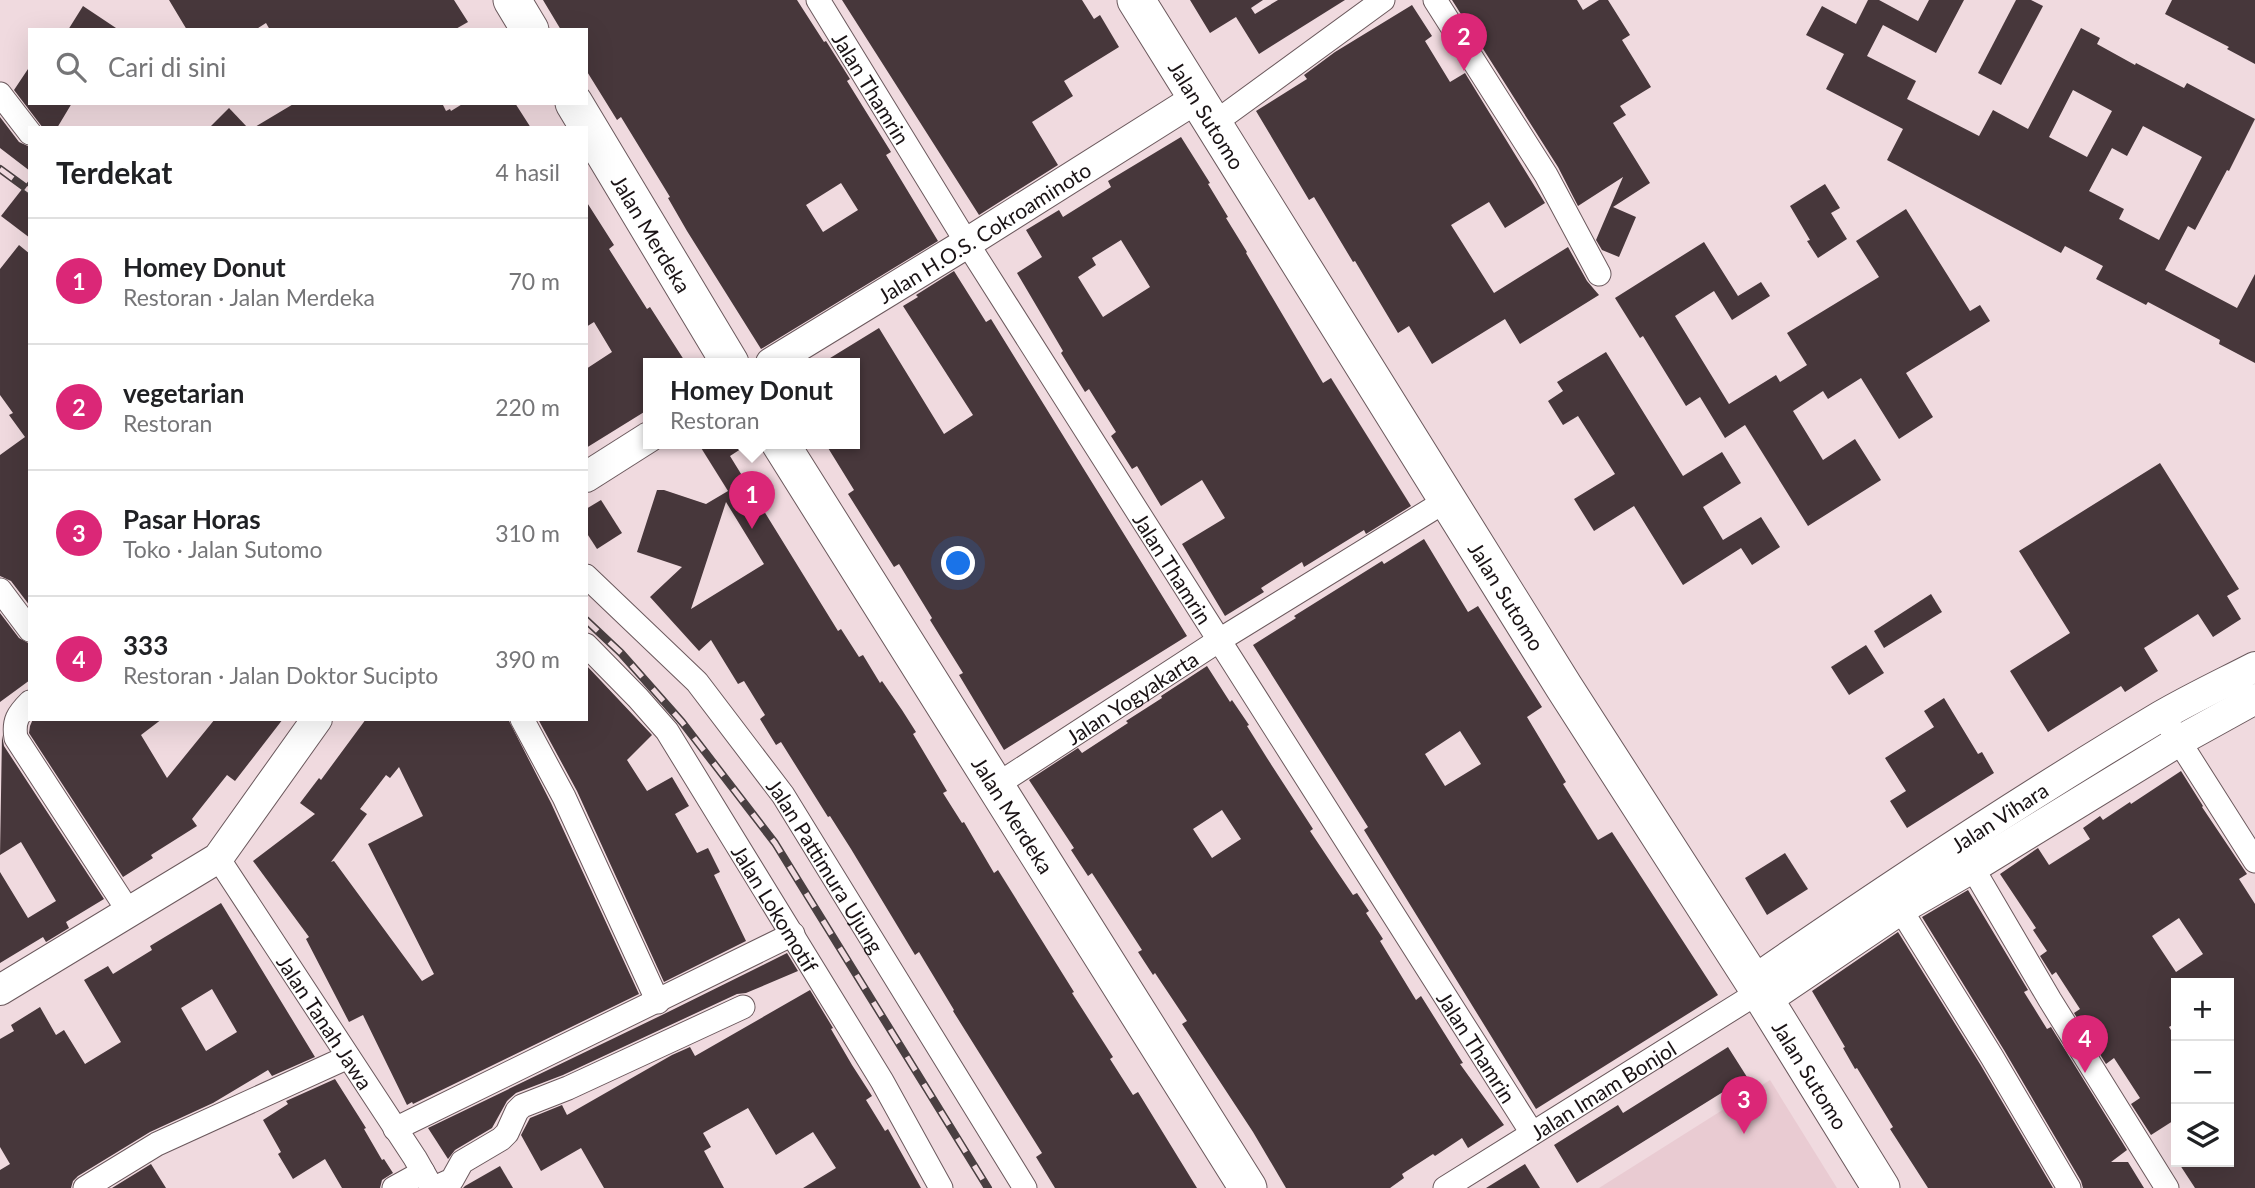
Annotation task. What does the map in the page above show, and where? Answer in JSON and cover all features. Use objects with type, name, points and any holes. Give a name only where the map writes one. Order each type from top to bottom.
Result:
[{"type":"main road","points":[[512,0],[529,28]]},
{"type":"main road","name":"Jalan Sutomo","points":[[1136,0],[1588,726],[1759,991],[1881,1188]]},
{"type":"main road","name":"Jalan Merdeka","points":[[575,105],[588,126]]},
{"type":"main road","name":"Jalan Merdeka","points":[[588,126],[727,358]]},
{"type":"main road","name":"Jalan Merdeka","points":[[784,449],[1248,1188]]},
{"type":"street","name":"Jalan Thamrin","points":[[818,0],[967,243],[1532,1133]]},
{"type":"street","name":"Jalan H.O.S. Cokroaminoto","points":[[779,358],[967,243],[1205,111],[1384,0]]},
{"type":"street","points":[[1435,0],[1546,175],[1598,274]]},
{"type":"street","points":[[0,94],[28,130]]},
{"type":"street","points":[[588,476],[643,441]]},
{"type":"street","name":"Jalan Yogyakarta","points":[[995,786],[1218,641],[1447,500]]},
{"type":"street","name":"Jalan Pattimura Ujung","points":[[588,578],[697,682],[783,795],[1025,1188]]},
{"type":"street","points":[[0,590],[28,627]]},
{"type":"street","name":"Jalan Lokomotif","points":[[588,647],[667,731],[882,1081],[940,1188]]},
{"type":"street","name":"Jalan Vihara","points":[[1965,856],[2163,715],[2255,667]]},
{"type":"street","name":"Jalan Vihara","points":[[1759,991],[1894,898],[1965,856],[2255,699]]},
{"type":"street","points":[[28,704],[16,719],[16,738],[129,912]]},
{"type":"street","points":[[2163,715],[2255,861]]},
{"type":"street","points":[[0,990],[218,858],[316,721]]},
{"type":"street","points":[[523,721],[564,797],[658,1002]]},
{"type":"street","points":[[1965,856],[2050,1000],[2167,1188]]},
{"type":"street","name":"Jalan Tanah Jawa","points":[[218,858],[429,1183]]},
{"type":"street","points":[[1894,898],[2069,1188]]},
{"type":"street","points":[[396,1129],[793,934]]},
{"type":"street","name":"Jalan Imam Bonjol","points":[[1445,1188],[1759,991]]},
{"type":"street","points":[[394,1188],[455,1178],[458,1168],[466,1159],[501,1139],[522,1106],[743,1007]]},
{"type":"street","points":[[85,1188],[157,1144],[348,1057]]},
{"type":"shaded area","points":[[1770,1080],[1837,1188],[1599,1188]]},
{"type":"building","points":[[169,0],[454,0],[468,22],[458,28],[269,28],[266,23],[258,28],[186,28]]},
{"type":"building","points":[[543,0],[797,0],[850,79],[847,81],[891,152],[886,155],[938,241],[761,349],[687,231],[668,198],[670,197],[621,117],[617,120],[588,73],[588,28],[560,28]],"holes":[[[841,183],[858,210],[823,232],[806,205]]]},
{"type":"building","points":[[842,0],[1082,0],[1094,19],[1100,15],[1119,47],[1064,81],[1073,96],[1032,122],[1058,165],[979,215]]},
{"type":"building","points":[[1190,0],[1263,0],[1251,8],[1255,14],[1278,0],[1345,0],[1259,54],[1236,17],[1210,33]]},
{"type":"building","points":[[1452,0],[1577,0],[1583,10],[1599,0],[1608,0],[1630,35],[1622,40],[1651,87],[1620,106],[1626,115],[1613,123],[1650,183],[1613,207],[1636,217],[1619,257],[1602,250],[1596,240],[1623,177],[1578,206],[1558,167]]},
{"type":"building","points":[[1868,0],[1879,0],[1918,21],[1929,0],[1964,0],[1936,53],[1883,25],[1867,56],[1916,81],[1907,99],[1979,136],[1993,110],[2028,129],[2081,28],[2100,38],[2097,44],[2135,65],[2136,63],[2184,88],[2187,83],[2255,119],[2195,230],[2188,226],[2165,270],[2237,308],[2255,274],[2255,363],[2219,344],[2220,340],[2148,302],[2146,305],[2096,279],[2103,266],[2065,246],[2061,253],[1887,160],[1903,129],[1826,89],[1844,54],[1806,35],[1822,6],[1856,24]],"holes":[[[2073,90],[2112,111],[2087,157],[2049,137]],[[2143,126],[2202,157],[2159,240],[2119,219],[2124,209],[2089,191],[2112,148],[2127,156]]]},
{"type":"building","points":[[2016,0],[2031,0],[2043,6],[2001,85],[1978,73]]},
{"type":"building","points":[[2172,0],[2255,0],[2255,64],[2227,49],[2229,47],[2165,14]]},
{"type":"building","points":[[1412,5],[1432,36],[1425,41],[1450,82],[1465,73],[1545,203],[1505,228],[1489,202],[1451,225],[1494,293],[1568,247],[1587,281],[1599,295],[1520,344],[1505,319],[1432,364],[1409,326],[1398,333],[1314,197],[1309,200],[1256,111],[1307,79],[1304,75],[1335,52]]},
{"type":"building","points":[[83,6],[116,28],[69,28]]},
{"type":"building","points":[[28,69],[28,105],[71,105],[58,126],[41,126],[14,90]]},
{"type":"building","points":[[292,105],[443,105],[446,111],[451,111],[461,105],[516,105],[530,126],[256,126]]},
{"type":"building","points":[[229,108],[246,126],[211,126]]},
{"type":"building","points":[[0,117],[19,142],[28,146],[28,169],[0,148]]},
{"type":"building","points":[[1181,137],[1210,183],[1208,184],[1228,217],[1226,218],[1323,383],[1331,378],[1411,506],[1366,534],[1364,530],[1304,567],[1302,562],[1261,588],[1264,592],[1225,616],[1182,544],[1225,518],[1202,480],[1161,506],[1137,466],[1132,469],[1111,436],[1116,432],[1089,389],[1085,392],[1017,273],[1042,257],[1026,230],[1059,210],[1063,217],[1111,187],[1108,181]],"holes":[[[1121,240],[1150,287],[1103,317],[1078,277],[1096,265],[1092,258]]]},
{"type":"building","points":[[28,182],[28,236],[1,216]]},
{"type":"building","points":[[1825,184],[1840,208],[1831,213],[1847,239],[1818,258],[1790,206]]},
{"type":"building","points":[[588,204],[614,245],[609,249],[647,309],[650,307],[683,358],[643,358],[643,413],[588,447],[588,368],[612,352],[594,322],[588,326]]},
{"type":"building","points":[[1906,209],[1970,311],[1980,305],[1990,321],[1906,373],[1933,417],[1899,439],[1861,378],[1828,399],[1823,391],[1793,411],[1823,460],[1855,439],[1881,480],[1808,526],[1745,425],[1725,438],[1700,397],[1686,406],[1643,336],[1640,338],[1615,298],[1704,242],[1738,296],[1761,282],[1770,296],[1732,320],[1714,291],[1675,316],[1729,404],[1776,375],[1780,382],[1807,365],[1787,333],[1879,277],[1856,241]]},
{"type":"building","points":[[19,245],[28,252],[28,603],[11,581],[0,576],[0,455],[25,437],[9,415],[13,413],[0,395],[0,269]]},
{"type":"building","points":[[954,271],[986,322],[991,319],[1187,636],[1004,750],[959,675],[963,673],[930,620],[932,618],[899,564],[894,567],[848,494],[854,490],[829,449],[860,449],[860,358],[830,358],[879,328],[944,434],[973,415],[903,306],[918,297],[916,295]]},
{"type":"building","points":[[1606,352],[1683,476],[1722,452],[1741,483],[1703,507],[1723,540],[1761,517],[1780,547],[1752,565],[1741,548],[1683,585],[1634,506],[1594,531],[1574,499],[1615,474],[1578,416],[1563,425],[1548,401],[1563,391],[1557,382]]},
{"type":"building","points":[[702,449],[741,449],[730,456],[838,631],[841,629],[859,657],[863,655],[880,683],[882,681],[902,710],[947,791],[943,793],[962,823],[964,822],[994,873],[998,870],[1113,1057],[1110,1059],[1133,1095],[1138,1092],[1197,1188],[1055,1188],[1036,1157],[1042,1153],[919,952],[915,955],[851,849],[781,742],[776,745],[760,719],[765,715],[744,681],[738,684],[711,640],[699,651],[650,597],[682,567],[637,552],[657,490],[706,504],[728,491]],"holes":[[[726,502],[764,564],[691,609]]]},
{"type":"building","points":[[2160,463],[2239,589],[2227,596],[2241,619],[2213,637],[2198,614],[2144,648],[2158,671],[2125,692],[2121,686],[2048,732],[2010,671],[2070,633],[2019,551]]},
{"type":"building","points":[[601,500],[622,533],[597,549],[588,535],[588,508]]},
{"type":"building","points":[[1424,539],[1468,612],[1478,606],[1542,707],[1527,717],[1566,782],[1563,784],[1598,840],[1612,832],[1718,995],[1536,1109],[1364,830],[1368,827],[1253,645],[1382,561],[1384,564]],"holes":[[[1460,731],[1481,764],[1445,786],[1425,754]]]},
{"type":"building","points":[[1931,594],[1942,612],[1884,648],[1874,631]]},
{"type":"building","points":[[0,613],[19,638],[28,643],[28,681],[0,702]]},
{"type":"building","points":[[1866,645],[1884,673],[1849,695],[1831,667]]},
{"type":"building","points":[[1207,666],[1230,702],[1232,700],[1249,725],[1247,726],[1313,829],[1310,831],[1353,895],[1357,893],[1369,911],[1366,913],[1383,939],[1380,941],[1416,1000],[1421,996],[1463,1063],[1460,1064],[1504,1125],[1468,1148],[1462,1138],[1435,1156],[1433,1154],[1402,1174],[1404,1178],[1390,1188],[1286,1188],[1253,1132],[1182,1024],[1187,1021],[1138,952],[1142,950],[1092,873],[1088,876],[1071,850],[1074,848],[1029,780],[1078,748],[1082,753],[1128,723],[1126,721],[1162,698],[1161,696]],"holes":[[[1222,810],[1241,839],[1212,858],[1193,829]]]},
{"type":"building","points":[[588,667],[652,735],[627,760],[647,791],[672,777],[689,806],[675,814],[697,853],[708,848],[720,872],[714,875],[746,941],[664,982],[577,791],[539,721],[588,721]]},
{"type":"building","points":[[1944,698],[1978,754],[1982,752],[1994,773],[1907,828],[1890,801],[1906,791],[1885,758],[1934,727],[1924,711]]},
{"type":"building","points":[[32,721],[159,721],[141,735],[167,778],[213,721],[281,721],[235,781],[227,775],[192,819],[197,826],[151,855],[153,858],[123,877],[29,733]]},
{"type":"building","points":[[365,721],[509,721],[551,803],[639,994],[407,1105],[363,1015],[349,1022],[306,939],[309,937],[253,861],[315,814],[300,803],[319,778],[321,780]],"holes":[[[399,767],[423,816],[368,844],[434,974],[422,981],[334,861],[331,862],[367,814],[360,809],[386,775],[390,778]]]},
{"type":"building","points":[[2,735],[4,746],[104,899],[66,922],[69,928],[46,942],[43,937],[0,963],[0,872],[28,918],[56,901],[21,842],[0,855]]},
{"type":"building","points":[[2181,771],[2247,874],[2239,879],[2255,904],[2255,1188],[2195,1188],[2181,1167],[2234,1167],[2234,978],[2171,978],[2171,1122],[2151,1135],[2131,1104],[2140,1098],[2114,1058],[2106,1064],[2074,1013],[2080,1009],[2056,972],[2052,975],[2040,956],[2047,951],[2033,930],[2036,928],[2000,874],[2038,848],[2049,865],[2090,839],[2083,828],[2100,816],[2103,820],[2130,802],[2131,804]],"holes":[[[2179,918],[2203,954],[2176,972],[2152,936]]]},
{"type":"building","points":[[1785,853],[1808,889],[1767,915],[1745,878]]},
{"type":"building","points":[[1968,890],[2028,990],[2024,992],[2047,1029],[2051,1027],[2127,1150],[2111,1162],[2128,1162],[2144,1188],[2083,1188],[2004,1050],[1922,917]]},
{"type":"building","points":[[221,903],[315,1057],[272,1076],[268,1070],[213,1103],[150,1132],[78,1176],[71,1188],[0,1188],[0,1170],[10,1164],[0,1147],[0,1039],[14,1031],[11,1025],[40,1007],[56,1035],[64,1030],[85,1064],[121,1042],[84,980],[108,966],[113,974],[152,950],[150,946]],"holes":[[[212,989],[237,1032],[206,1051],[181,1008]]]},
{"type":"building","points":[[1898,932],[2053,1188],[1928,1188],[1890,1129],[1893,1127],[1857,1068],[1855,1069],[1812,991]]},
{"type":"building","points":[[787,953],[798,971],[746,993],[737,994],[563,1075],[516,1093],[507,1101],[492,1128],[455,1150],[448,1159],[428,1128],[664,1014]]},
{"type":"building","points":[[810,990],[872,1096],[866,1100],[885,1131],[888,1129],[921,1188],[803,1188],[836,1168],[813,1132],[776,1155],[748,1108],[703,1133],[711,1147],[704,1151],[724,1188],[604,1188],[581,1148],[541,1171],[521,1135],[530,1118],[562,1105],[567,1115],[672,1055],[690,1047],[695,1056]]},
{"type":"building","points":[[1728,1047],[1747,1077],[1577,1183],[1554,1145],[1618,1105],[1623,1113]]},
{"type":"building","points":[[335,1079],[366,1128],[364,1129],[382,1160],[384,1159],[393,1173],[382,1180],[380,1188],[342,1188],[325,1159],[293,1179],[263,1120],[288,1104],[286,1101]]},
{"type":"building","points":[[151,1164],[166,1188],[112,1188]]},
{"type":"building","points":[[1525,1164],[1540,1188],[1486,1188]]},
{"type":"building","points":[[500,1166],[513,1188],[463,1188],[465,1186]]},
{"type":"railway","points":[[0,169],[28,190]]},
{"type":"railway","points":[[588,622],[621,653],[682,722],[775,843],[988,1188]]},
{"type":"place","name":"vegetarian","points":[[1464,71]]},
{"type":"place","name":"Homey Donut","points":[[752,529]]},
{"type":"place","name":"333","points":[[2085,1073]]},
{"type":"place","name":"Pasar Horas","points":[[1744,1134]]}]
